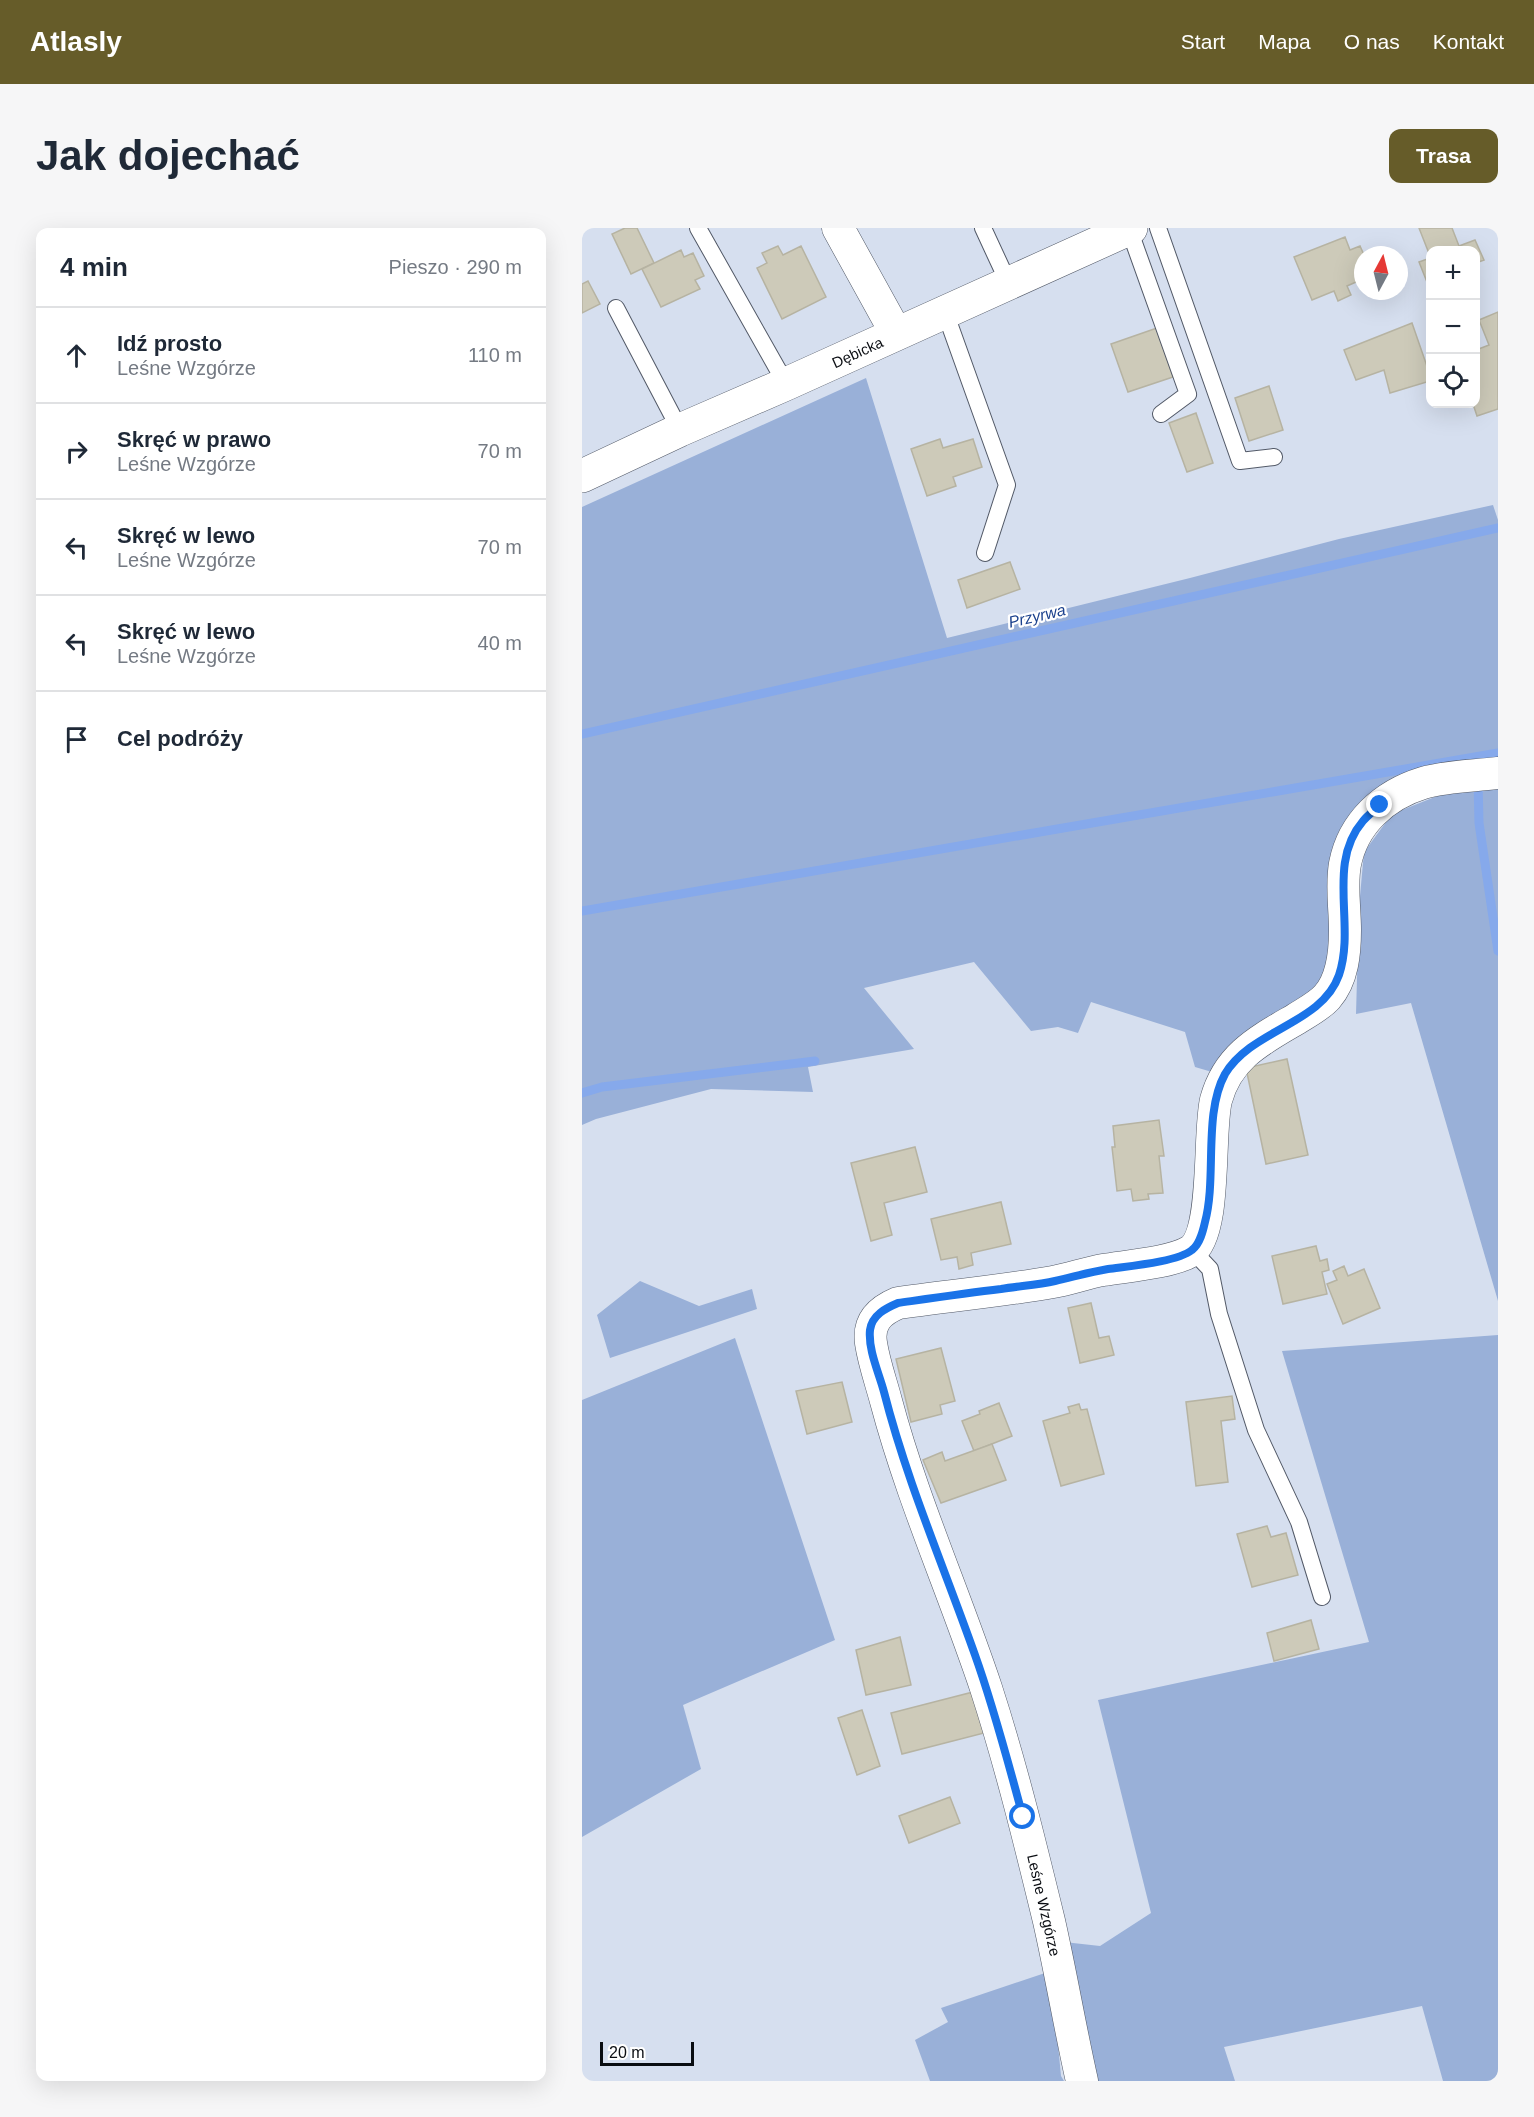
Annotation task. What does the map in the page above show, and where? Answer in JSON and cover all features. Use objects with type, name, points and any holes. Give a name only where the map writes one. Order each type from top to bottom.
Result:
[{"type":"street","points":[[838,228],[896,333]]},
{"type":"street","name":"Dębicka","points":[[582,476],[1130,228]]},
{"type":"street","points":[[1192,1250],[1201,1238],[1206,1218],[1216,1102],[1225,1075],[1237,1060],[1257,1042],[1312,1010],[1328,996],[1339,976],[1345,951],[1343,886],[1345,864],[1352,839],[1363,821],[1380,805],[1401,792],[1424,783],[1498,773]]},
{"type":"street","name":"Leśne Wzgórze","points":[[1083,2081],[1049,1921],[1002,1738],[893,1428],[871,1344],[870,1329],[874,1319],[885,1308],[898,1303],[1055,1281],[1175,1258],[1192,1250]]},
{"type":"lane","points":[[698,228],[786,384]]},
{"type":"lane","points":[[983,228],[1008,282]]},
{"type":"lane","points":[[1130,228],[1188,394],[1161,414]]},
{"type":"lane","points":[[1158,228],[1240,461],[1274,456]]},
{"type":"lane","points":[[616,308],[680,430]]},
{"type":"lane","points":[[945,312],[1007,485],[985,553]]},
{"type":"lane","points":[[1192,1250],[1209,1269],[1219,1314],[1256,1430],[1299,1522],[1322,1597]]},
{"type":"shaded area","points":[[866,378],[947,638],[1339,539],[1493,505],[1498,520],[1498,764],[1376,792],[1334,966],[1316,997],[1212,1072],[1195,1067],[1185,1032],[1091,1002],[1078,1033],[1058,1027],[1031,1031],[974,962],[864,988],[914,1049],[808,1067],[813,1092],[711,1089],[596,1119],[582,1125],[582,507]]},
{"type":"shaded area","points":[[1498,780],[1498,1301],[1411,1003],[1356,1014],[1359,907],[1364,852],[1392,814],[1470,783]]},
{"type":"shaded area","points":[[640,1281],[699,1306],[752,1289],[757,1309],[610,1358],[597,1315]]},
{"type":"shaded area","points":[[1498,1335],[1498,2081],[1443,2081],[1422,2006],[1224,2047],[1235,2081],[1093,2081],[1064,1942],[1100,1946],[1151,1913],[1098,1700],[1369,1642],[1282,1351]]},
{"type":"shaded area","points":[[735,1338],[835,1640],[683,1705],[701,1769],[582,1837],[582,1400]]},
{"type":"shaded area","points":[[1051,1971],[1061,2076],[1064,2081],[930,2081],[915,2040],[948,2022],[941,2008]]},
{"type":"building","points":[[625,228],[637,228],[654,263],[631,274],[612,234]]},
{"type":"building","points":[[1419,228],[1452,228],[1459,246],[1426,246]]},
{"type":"building","points":[[1345,237],[1350,250],[1354,248],[1354,283],[1347,286],[1351,295],[1338,301],[1334,291],[1312,300],[1294,257]]},
{"type":"building","points":[[1475,240],[1478,246],[1459,246]]},
{"type":"building","points":[[778,246],[783,255],[801,246],[826,297],[782,319],[757,268],[767,263],[762,253]]},
{"type":"building","points":[[681,250],[684,257],[693,253],[704,276],[695,280],[700,289],[661,307],[642,269]]},
{"type":"building","points":[[1426,259],[1426,280],[1419,262]]},
{"type":"building","points":[[588,281],[600,304],[582,313],[582,284]]},
{"type":"building","points":[[1498,312],[1498,409],[1477,416],[1474,408],[1480,408],[1480,348],[1489,345],[1480,320]]},
{"type":"building","points":[[1412,323],[1426,363],[1426,382],[1390,393],[1384,370],[1356,380],[1344,350]]},
{"type":"building","points":[[1157,328],[1173,377],[1128,392],[1111,344]]},
{"type":"building","points":[[1269,386],[1283,430],[1249,441],[1235,398]]},
{"type":"building","points":[[1196,413],[1213,463],[1187,472],[1169,423]]},
{"type":"building","points":[[940,439],[943,448],[973,439],[982,467],[953,477],[956,486],[927,496],[911,449]]},
{"type":"building","points":[[1010,562],[1020,589],[967,608],[958,580]]},
{"type":"building","points":[[1287,1059],[1308,1155],[1266,1164],[1246,1068]]},
{"type":"building","points":[[1159,1120],[1164,1156],[1159,1156],[1163,1193],[1148,1194],[1149,1199],[1133,1201],[1131,1189],[1117,1191],[1112,1147],[1115,1147],[1113,1126]]},
{"type":"building","points":[[915,1147],[927,1192],[884,1203],[892,1235],[871,1241],[851,1163]]},
{"type":"building","points":[[1001,1202],[1011,1244],[971,1253],[973,1265],[959,1269],[957,1257],[941,1260],[931,1219]]},
{"type":"building","points":[[1316,1246],[1320,1261],[1327,1259],[1329,1270],[1322,1272],[1327,1294],[1283,1304],[1272,1256]]},
{"type":"building","points":[[1344,1266],[1348,1276],[1364,1269],[1380,1308],[1343,1324],[1327,1284],[1337,1280],[1333,1271]]},
{"type":"building","points":[[1091,1303],[1099,1338],[1109,1336],[1114,1355],[1080,1363],[1068,1308]]},
{"type":"building","points":[[941,1348],[955,1401],[940,1405],[942,1414],[911,1422],[896,1359]]},
{"type":"building","points":[[842,1382],[852,1422],[807,1434],[796,1391]]},
{"type":"building","points":[[1232,1396],[1235,1419],[1221,1421],[1228,1482],[1196,1486],[1186,1402]]},
{"type":"building","points":[[999,1403],[1012,1436],[974,1451],[962,1421]]},
{"type":"building","points":[[1079,1404],[1081,1410],[1087,1409],[1104,1474],[1061,1486],[1043,1421],[1070,1413],[1068,1407]]},
{"type":"building","points":[[992,1444],[1006,1480],[941,1503],[923,1460],[942,1452],[945,1461]]},
{"type":"building","points":[[1267,1526],[1271,1537],[1286,1533],[1298,1575],[1252,1587],[1237,1534]]},
{"type":"building","points":[[1311,1620],[1319,1649],[1274,1661],[1267,1633]]},
{"type":"building","points":[[900,1637],[911,1685],[866,1695],[856,1650]]},
{"type":"building","points":[[973,1692],[984,1733],[902,1754],[891,1713]]},
{"type":"building","points":[[862,1710],[880,1766],[857,1775],[838,1718]]},
{"type":"building","points":[[950,1797],[960,1823],[909,1843],[899,1816]]},
{"type":"waterway","name":"Przyrwa","points":[[582,734],[1498,528]]},
{"type":"waterway","points":[[582,911],[1498,753]]},
{"type":"waterway","points":[[1478,781],[1479,823],[1498,951]]},
{"type":"waterway","points":[[582,1093],[602,1087],[815,1061]]},
{"type":"route","points":[[1023,1817],[1002,1738],[975,1657],[893,1428],[871,1344],[870,1329],[874,1319],[885,1308],[898,1303],[1055,1281],[1175,1258],[1192,1250],[1201,1238],[1206,1218],[1216,1102],[1225,1075],[1237,1060],[1257,1042],[1312,1010],[1328,996],[1339,976],[1345,951],[1343,886],[1345,864],[1352,839],[1363,821],[1380,805]]}]
